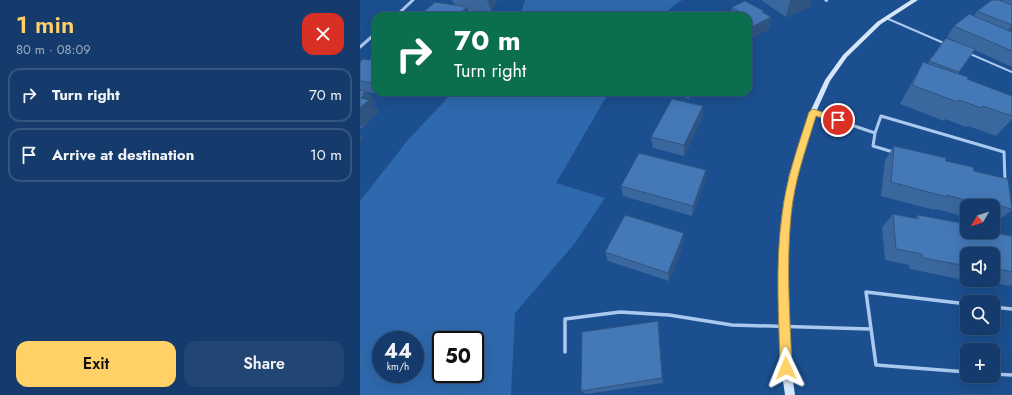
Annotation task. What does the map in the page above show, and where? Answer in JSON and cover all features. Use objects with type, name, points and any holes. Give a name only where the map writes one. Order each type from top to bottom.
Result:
[{"type":"main road","points":[[790,395],[786,368],[784,277],[786,215],[793,175],[813,112],[827,81],[845,56],[865,35],[886,18],[915,0]]},
{"type":"street","points":[[400,12],[413,0]]},
{"type":"street","points":[[360,47],[372,36]]},
{"type":"lane","points":[[886,18],[949,45]]},
{"type":"lane","points":[[963,51],[1012,72]]},
{"type":"lane","points":[[813,112],[875,133]]},
{"type":"lane","points":[[895,153],[873,146],[875,133],[881,116],[1004,152],[1005,186]]},
{"type":"lane","points":[[960,303],[866,292],[876,365],[960,371]]},
{"type":"lane","points":[[1000,308],[1012,310]]},
{"type":"lane","points":[[565,352],[565,319],[620,312],[669,315],[732,326],[870,329]]},
{"type":"lane","points":[[1000,374],[1012,375]]},
{"type":"shaded area","points":[[525,0],[682,0],[666,12],[521,12]]},
{"type":"shaded area","points":[[449,96],[607,96],[556,183],[605,198],[575,243],[515,313],[511,395],[360,395],[360,201],[408,140]]},
{"type":"building","points":[[992,0],[999,0],[1012,5],[1012,25],[977,11]]},
{"type":"building","points":[[745,1],[764,11],[762,12],[771,17],[752,27],[752,12],[736,12],[738,11],[732,7]]},
{"type":"building","points":[[435,2],[467,7],[461,12],[424,12]]},
{"type":"building","points":[[969,14],[1012,32],[1012,51],[954,26]]},
{"type":"building","points":[[946,38],[975,49],[959,72],[929,61]]},
{"type":"building","points":[[372,57],[372,82],[360,81],[360,62],[363,59],[369,60]]},
{"type":"building","points":[[923,62],[968,77],[967,79],[1012,96],[1012,116],[983,106],[982,108],[959,100],[958,102],[912,85]]},
{"type":"building","points":[[360,90],[366,91],[362,94],[365,95],[361,98],[369,100],[360,108]]},
{"type":"building","points":[[672,99],[703,106],[684,145],[651,137]]},
{"type":"building","points":[[894,146],[946,158],[946,161],[973,167],[974,171],[1008,179],[1012,209],[1000,206],[1000,199],[962,199],[947,195],[947,197],[891,182]]},
{"type":"building","points":[[639,153],[706,170],[693,206],[621,186]]},
{"type":"building","points":[[893,214],[918,219],[918,215],[960,223],[960,239],[1000,239],[1000,234],[1012,236],[1012,272],[1000,269],[1000,247],[960,247],[960,265],[923,258],[922,254],[896,249]]},
{"type":"building","points":[[625,215],[684,233],[668,273],[605,252]]},
{"type":"building","points":[[658,321],[662,378],[581,391],[582,332]]},
{"type":"building","points":[[958,394],[1012,395],[959,395]]},
{"type":"route","points":[[786,368],[784,277],[786,215],[793,175],[813,112],[838,120]]}]
